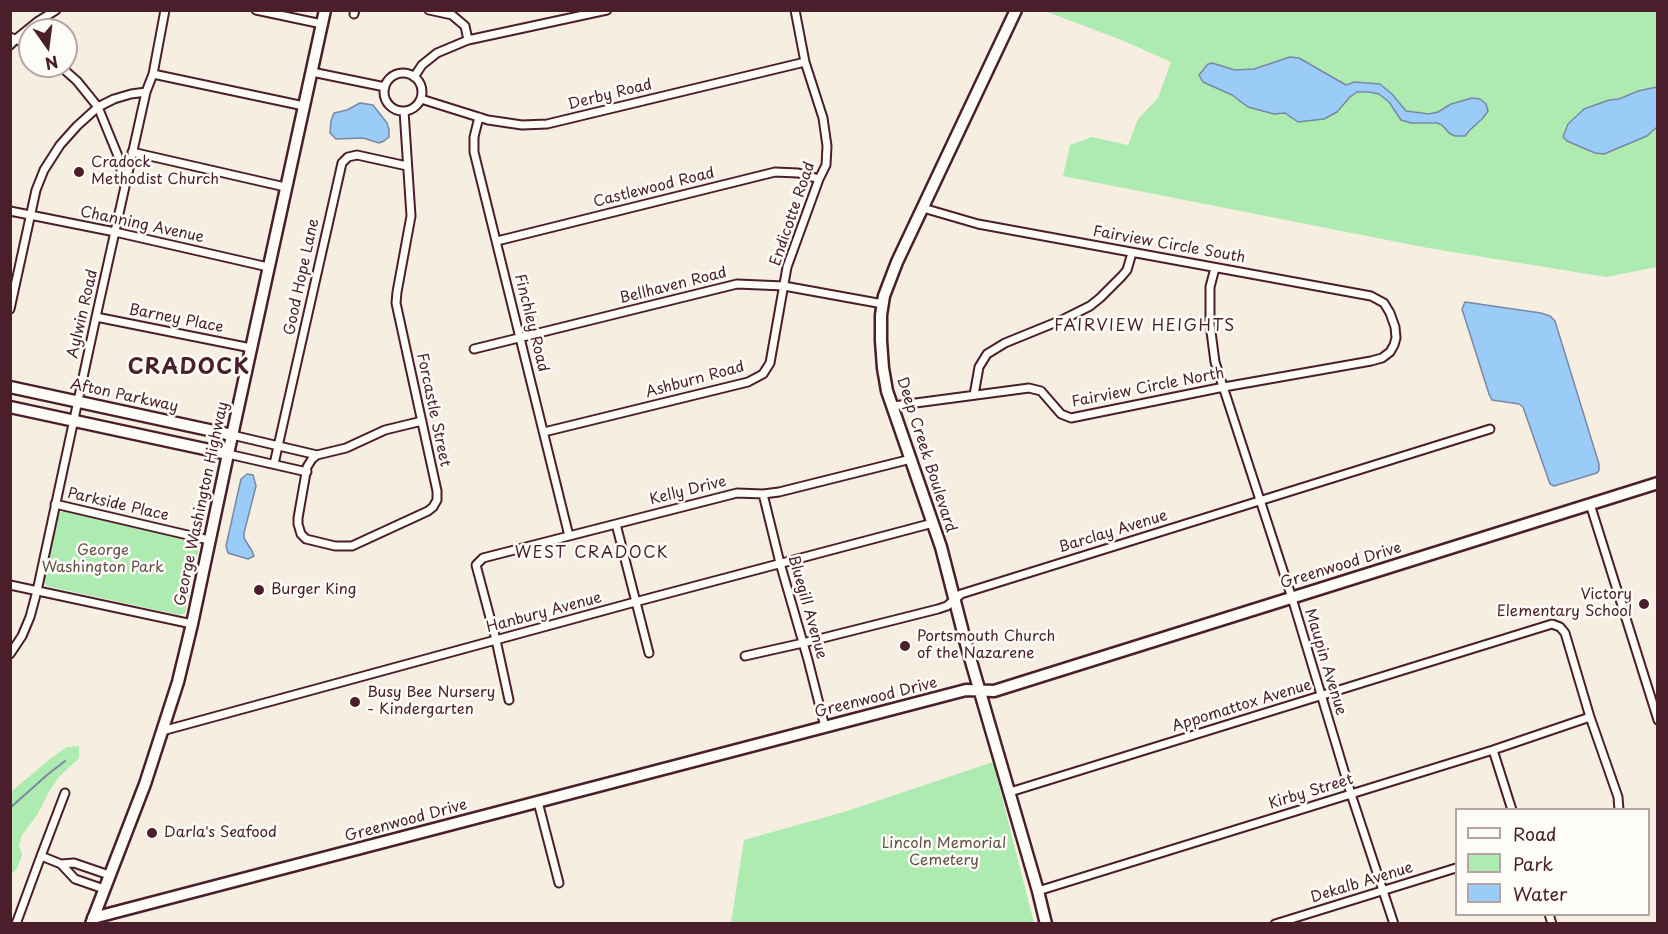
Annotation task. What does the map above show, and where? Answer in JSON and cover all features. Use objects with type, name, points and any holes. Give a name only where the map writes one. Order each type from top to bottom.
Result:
[{"type":"street","points":[[12,40],[56,10]]},
{"type":"street","name":"Aylwin Road","points":[[10,654],[22,636],[38,591],[77,401],[132,152],[146,92],[153,74],[165,10]]},
{"type":"street","points":[[256,10],[322,24]]},
{"type":"street","name":"George Washington Highway","points":[[92,921],[144,784],[178,682],[325,10]]},
{"type":"street","points":[[429,10],[452,15],[465,26],[468,40]]},
{"type":"street","points":[[414,77],[422,65],[436,53],[468,40],[607,10]]},
{"type":"street","name":"Endicotte Road","points":[[784,286],[787,267],[826,165],[827,146],[823,118],[805,62],[795,10]]},
{"type":"street","name":"Deep Creek Boulevard","points":[[1016,10],[897,262],[883,304],[881,324],[883,368],[887,391],[941,547],[1046,924]]},
{"type":"street","name":"Derby Road","points":[[421,99],[488,120],[547,124],[805,62]]},
{"type":"street","points":[[312,72],[385,87]]},
{"type":"street","points":[[403,73],[414,77],[421,87],[421,99],[414,108],[398,111],[385,99],[385,87],[391,77],[403,73]]},
{"type":"street","points":[[153,74],[304,106]]},
{"type":"street","points":[[74,78],[98,107],[118,156],[125,187]]},
{"type":"street","points":[[10,309],[36,190],[44,170],[60,144],[98,107],[114,99],[146,92]]},
{"type":"street","name":"Forcastle Street","points":[[307,472],[298,518],[301,534],[306,539],[335,546],[346,547],[359,543],[428,511],[437,500],[437,491],[396,303],[411,216],[404,111]]},
{"type":"street","name":"Finchley Road","points":[[479,117],[474,137],[474,152],[569,536]]},
{"type":"street","points":[[132,152],[285,188]]},
{"type":"street","name":"Good Hope Lane","points":[[274,464],[342,163],[348,157],[357,155],[407,166]]},
{"type":"street","name":"Castlewood Road","points":[[497,241],[775,172],[798,173],[819,179]]},
{"type":"street","name":"Fairview Circle South","points":[[923,208],[978,224],[1371,296],[1384,303],[1395,327]]},
{"type":"street","name":"Channing Avenue","points":[[10,211],[268,267]]},
{"type":"street","points":[[974,395],[979,367],[987,354],[1005,343],[1090,306],[1127,270],[1132,253]]},
{"type":"street","name":"Maupin Avenue","points":[[1215,267],[1210,287],[1210,324],[1215,362],[1394,924]]},
{"type":"street","name":"Bellhaven Road","points":[[474,350],[737,284],[784,286],[883,304]]},
{"type":"street","name":"Ashburn Road","points":[[544,432],[748,382],[764,374],[770,363],[784,286]]},
{"type":"street","name":"Barney Place","points":[[96,317],[251,348]]},
{"type":"street","name":"Fairview Circle North","points":[[892,406],[1019,388],[1037,390],[1045,395],[1060,414],[1071,418],[1382,358],[1390,352],[1394,345],[1395,327]]},
{"type":"street","name":"Afton Parkway","points":[[10,387],[232,435]]},
{"type":"street","points":[[10,407],[307,472],[309,463],[317,455]]},
{"type":"street","points":[[232,435],[317,455],[346,448],[385,430],[422,421]]},
{"type":"street","name":"Barclay Avenue","points":[[745,656],[938,609],[947,606],[961,594],[1490,429]]},
{"type":"street","name":"Kelly Drive","points":[[496,640],[476,565],[483,558],[737,493],[780,492],[911,459]]},
{"type":"street","name":"Greenwood Drive","points":[[92,921],[966,690],[994,691],[1658,483]]},
{"type":"street","name":"Bluegill Avenue","points":[[763,494],[825,727]]},
{"type":"street","name":"Parkside Place","points":[[55,504],[209,540]]},
{"type":"street","points":[[1590,504],[1658,720]]},
{"type":"street","name":"Hanbury Avenue","points":[[162,731],[933,523]]},
{"type":"street","points":[[616,524],[649,653]]},
{"type":"street","points":[[10,585],[192,624]]},
{"type":"street","name":"Appomattox Avenue","points":[[1010,792],[1552,624],[1560,627],[1565,633],[1590,717]]},
{"type":"street","points":[[496,640],[508,700]]},
{"type":"street","points":[[1590,717],[1618,797],[1619,808]]},
{"type":"street","name":"Kirby Street","points":[[1038,891],[1493,750],[1590,717]]},
{"type":"street","points":[[1493,750],[1511,808]]},
{"type":"street","points":[[16,924],[65,794]]},
{"type":"street","points":[[538,802],[559,883]]},
{"type":"street","points":[[40,856],[60,864],[75,879],[104,889]]},
{"type":"street","points":[[60,864],[74,863],[110,875]]},
{"type":"street","name":"Dekalb Avenue","points":[[1275,924],[1455,867]]},
{"type":"green space","points":[[1045,11],[1657,11],[1657,267],[1606,277],[1428,248],[1063,176],[1070,145],[1092,137],[1128,145],[1138,119],[1158,98],[1171,62],[1124,41]]},
{"type":"green space","name":"George Washington Park","points":[[65,511],[197,543],[199,548],[185,613],[180,615],[46,586],[44,581],[58,516],[59,513]]},
{"type":"green space","points":[[79,746],[79,758],[59,777],[37,815],[22,835],[19,845],[22,855],[17,869],[11,874],[11,792],[67,747]]},
{"type":"green space","name":"Lincoln Memorial Cemetery","points":[[993,762],[1034,923],[731,923],[744,840],[847,811]]},
{"type":"water","points":[[1290,57],[1299,58],[1346,85],[1354,82],[1380,84],[1406,111],[1429,114],[1472,98],[1480,99],[1486,104],[1488,111],[1465,136],[1455,136],[1437,123],[1411,123],[1401,120],[1389,102],[1379,94],[1357,92],[1337,112],[1324,119],[1298,122],[1285,113],[1274,114],[1248,107],[1232,95],[1203,82],[1199,75],[1208,64],[1212,63],[1235,70],[1254,69]]},
{"type":"water","points":[[1657,87],[1657,127],[1647,136],[1604,154],[1595,153],[1563,137],[1568,124],[1584,109]]},
{"type":"water","points":[[360,103],[373,105],[387,123],[389,137],[384,141],[379,143],[363,138],[336,139],[330,133],[334,113],[347,110]]},
{"type":"water","points":[[1465,302],[1541,313],[1550,316],[1555,321],[1599,464],[1597,473],[1554,486],[1550,484],[1523,407],[1519,404],[1492,400],[1489,394],[1462,309]]},
{"type":"water","points":[[247,474],[253,475],[256,486],[244,533],[244,538],[254,556],[248,559],[228,553],[226,546],[241,479]]},
{"type":"waterway","points":[[10,808],[65,761]]},
{"type":"place","name":"Cradock Methodist Church","points":[[79,172]]},
{"type":"place","name":"Burger King","points":[[259,590]]},
{"type":"place","name":"Victory Elementary School","points":[[1644,604]]},
{"type":"place","name":"Portsmouth Church of the Nazarene","points":[[905,646]]},
{"type":"place","name":"Busy Bee Nursery - Kindergarten","points":[[355,702]]},
{"type":"place","name":"Darla's Seafood","points":[[152,833]]},
{"type":"district","name":"FAIRVIEW HEIGHTS","points":[[1145,327]]},
{"type":"district","name":"CRADOCK","points":[[189,368]]},
{"type":"district","name":"WEST CRADOCK","points":[[592,554]]}]
